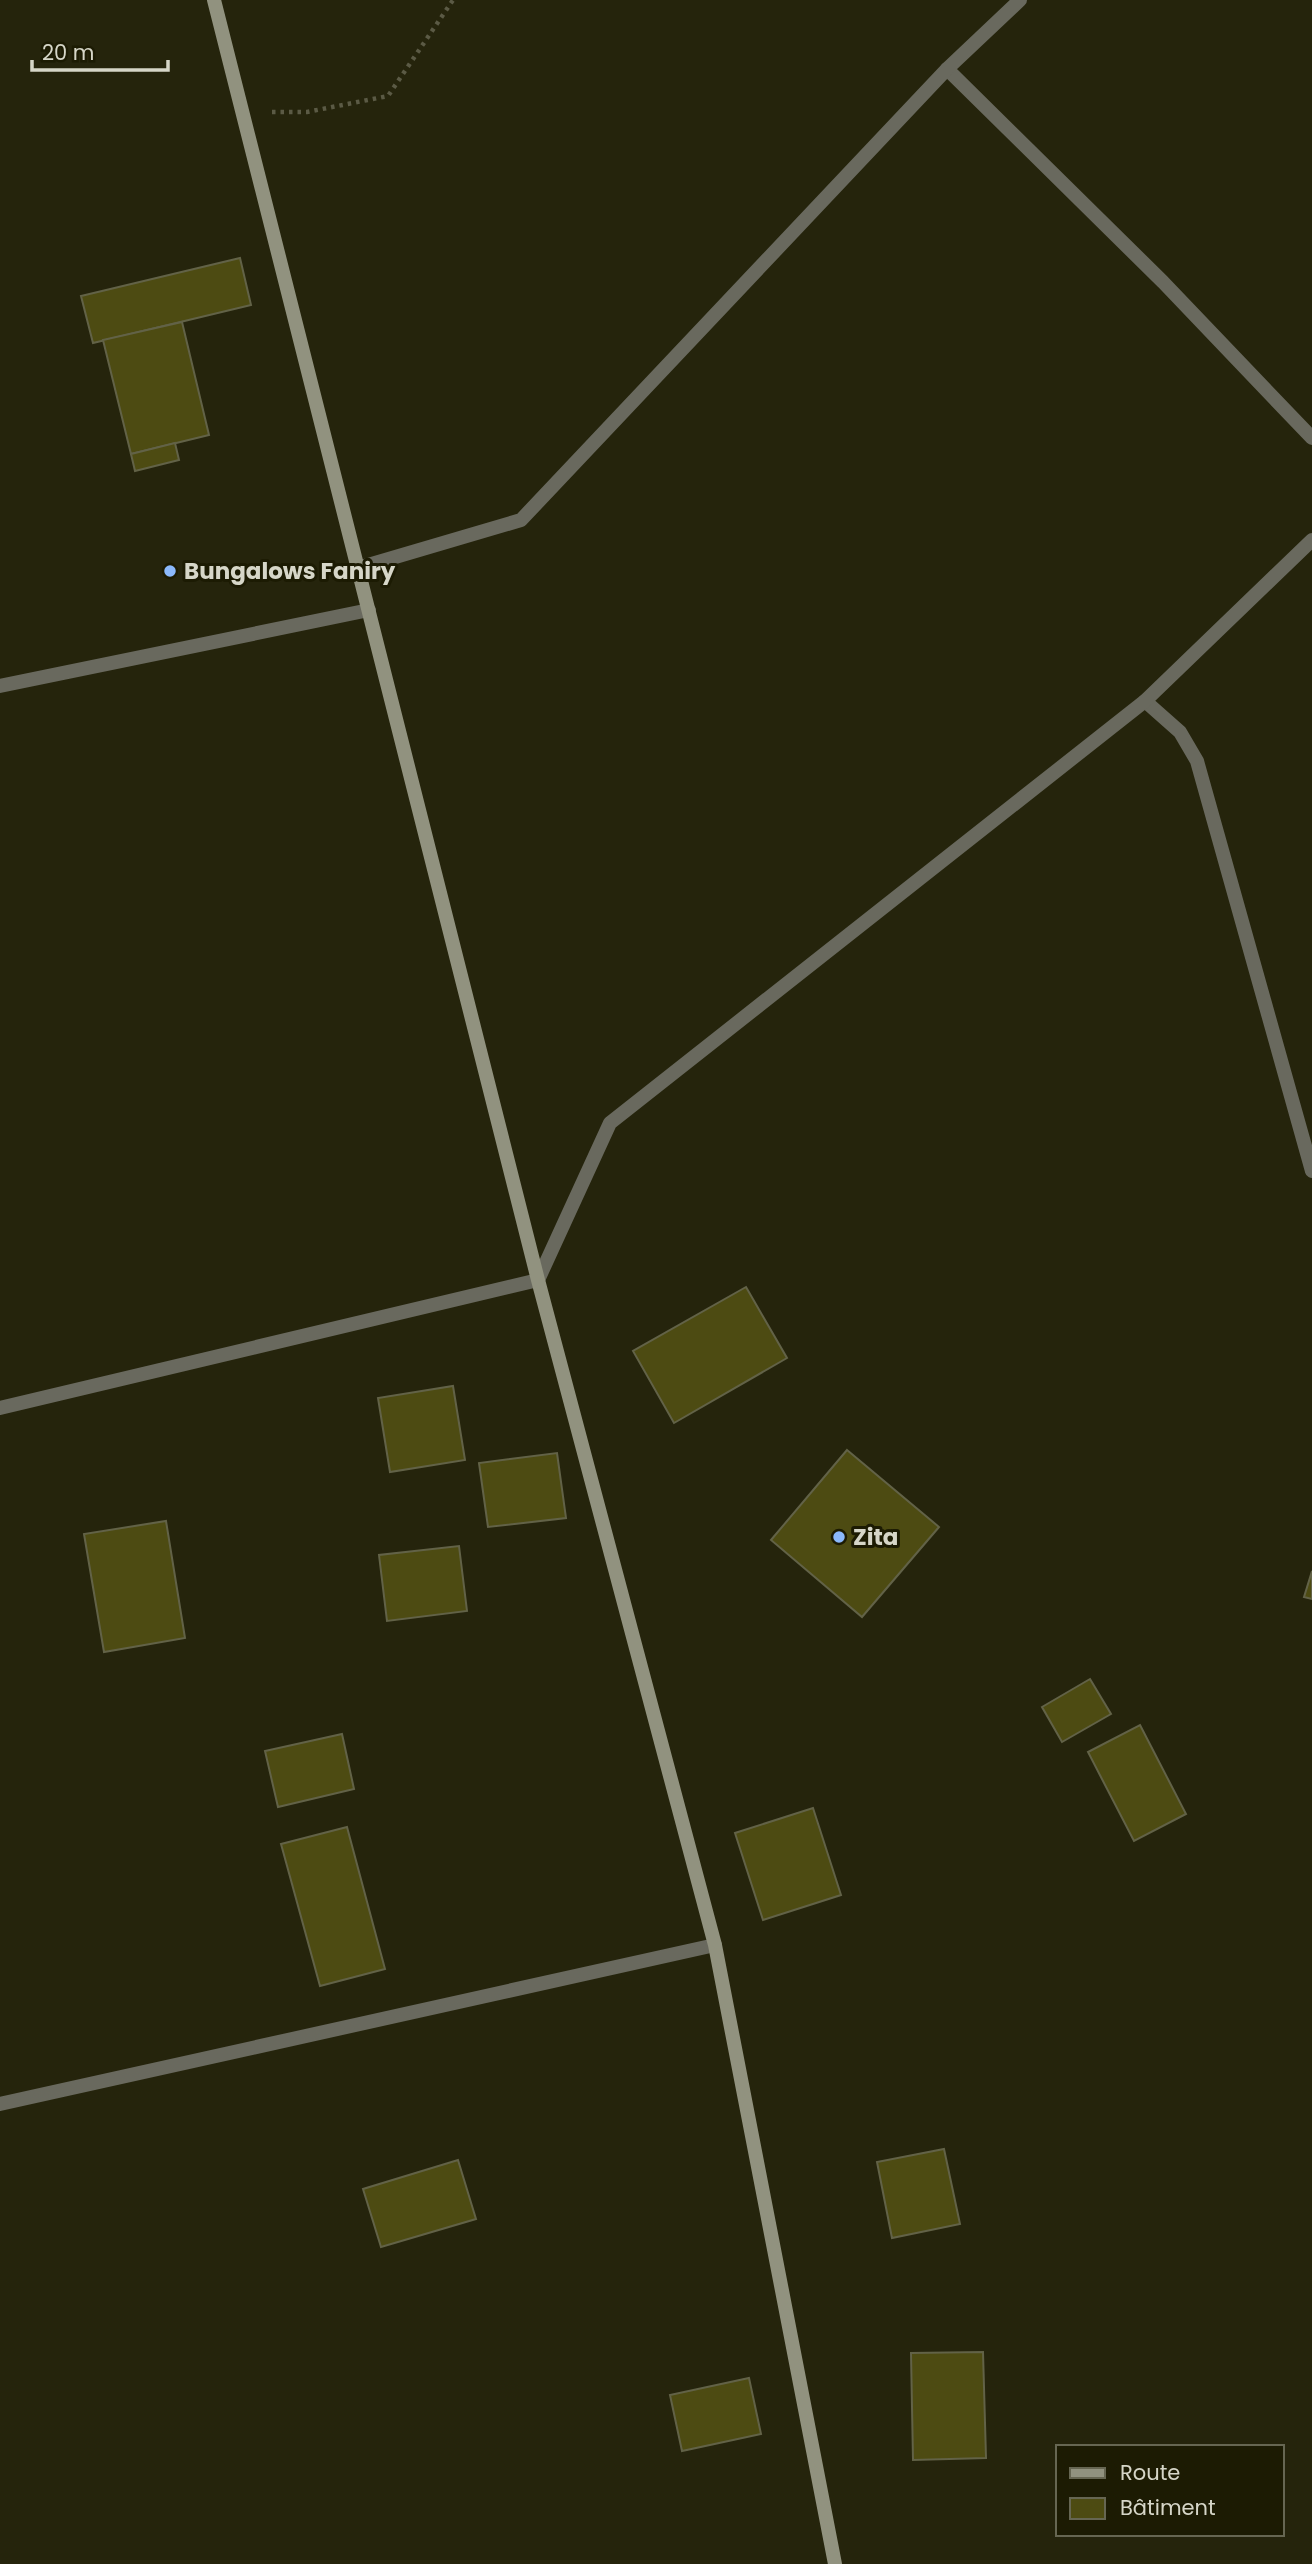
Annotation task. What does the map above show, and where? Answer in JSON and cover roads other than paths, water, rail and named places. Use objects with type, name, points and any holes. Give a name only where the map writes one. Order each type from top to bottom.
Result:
[{"type":"main road","points":[[214,0],[538,1280],[715,1945],[835,2564]]},
{"type":"street","points":[[358,568],[521,520],[947,69],[1020,0]]},
{"type":"street","points":[[947,69],[1163,282],[1312,438]]},
{"type":"street","points":[[0,1408],[538,1280],[610,1123],[1145,701],[1312,540]]},
{"type":"street","points":[[0,686],[369,610]]},
{"type":"street","points":[[1145,701],[1180,732],[1197,761],[1312,1171]]},
{"type":"street","points":[[0,2104],[715,1945]]},
{"type":"place","name":"Bungalows Faniry","points":[[170,571]]},
{"type":"place","name":"Zita","points":[[839,1537]]}]
